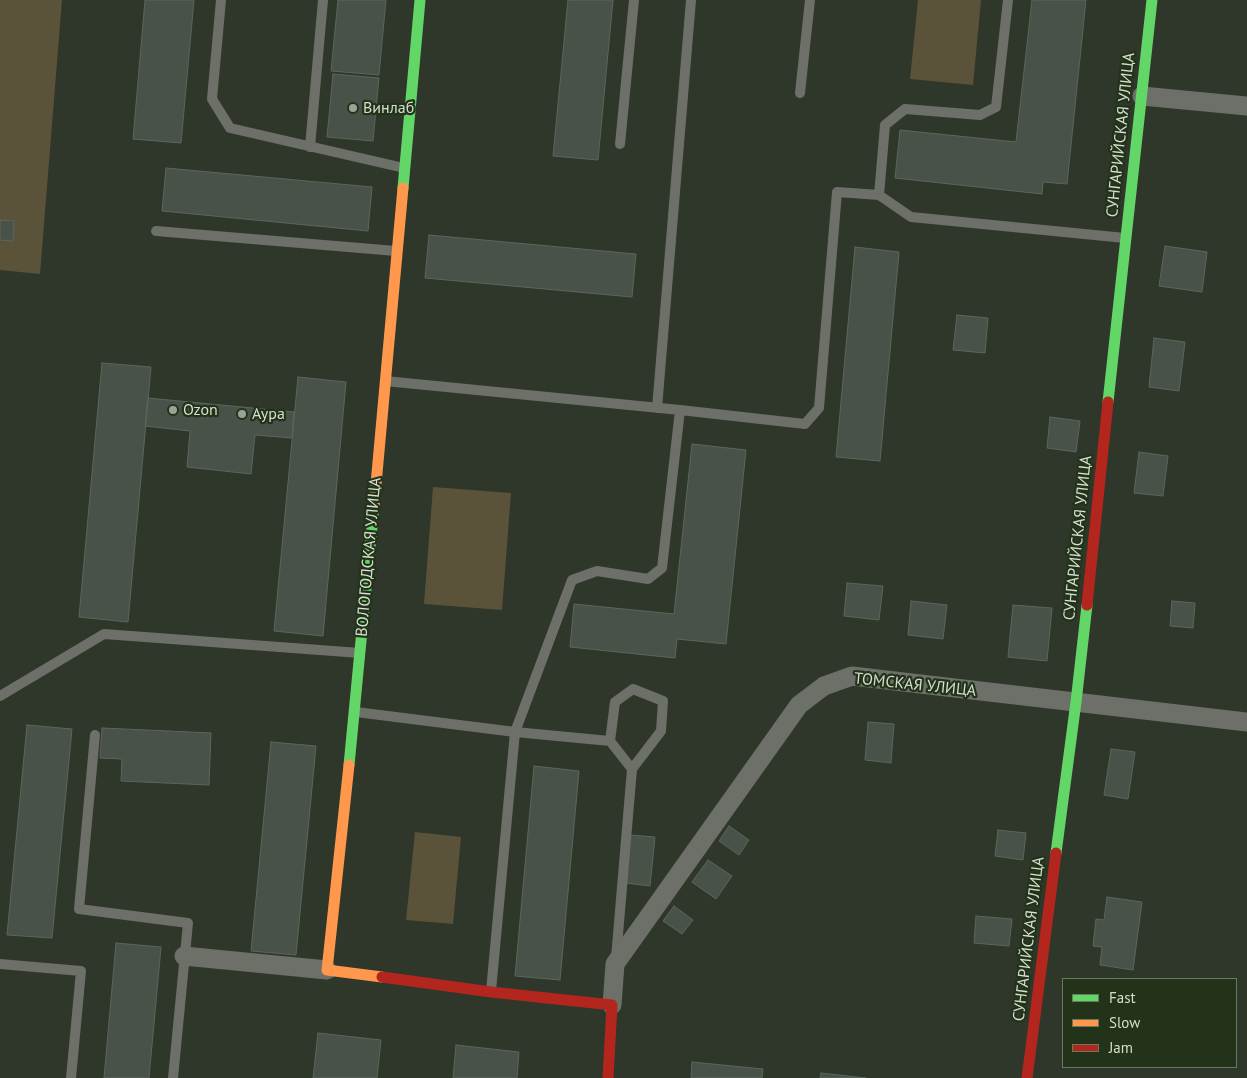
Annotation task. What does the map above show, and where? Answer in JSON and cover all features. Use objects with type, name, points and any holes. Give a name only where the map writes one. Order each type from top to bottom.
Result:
[{"type":"street","name":"ВОЛОГОДСКАЯ УЛИЦА","points":[[327,970],[355,712],[420,0]]},
{"type":"street","name":"СУНГАРИЙСКАЯ УЛИЦА","points":[[1028,1078],[1076,702],[1152,0]]},
{"type":"street","points":[[1142,96],[1247,106]]},
{"type":"street","name":"ТОМСКАЯ УЛИЦА","points":[[615,964],[799,705],[824,686],[852,676],[1247,722]]},
{"type":"street","points":[[184,956],[327,970],[491,992],[612,1005]]},
{"type":"street","points":[[608,1078],[615,964]]},
{"type":"lane","points":[[221,0],[212,99],[230,128],[405,169]]},
{"type":"lane","points":[[310,147],[323,0]]},
{"type":"lane","points":[[620,144],[634,0]]},
{"type":"lane","points":[[657,408],[691,0]]},
{"type":"lane","points":[[800,93],[810,0]]},
{"type":"lane","points":[[878,194],[885,125],[905,109],[980,115],[996,107],[1008,0]]},
{"type":"lane","points":[[385,382],[805,424],[819,408],[837,192],[878,194],[911,217],[1126,238]]},
{"type":"lane","points":[[156,231],[397,251]]},
{"type":"lane","points":[[491,992],[515,732],[572,580],[597,571],[648,579],[662,568],[680,410]]},
{"type":"lane","points":[[0,696],[104,634],[360,653]]},
{"type":"lane","points":[[615,964],[632,769],[661,731],[663,702],[633,690],[615,702],[610,741],[632,769]]},
{"type":"lane","points":[[355,712],[515,732],[610,741]]},
{"type":"lane","points":[[95,735],[79,909],[188,923],[173,1078]]},
{"type":"lane","points":[[0,964],[81,972],[71,1078]]},
{"type":"shaded area","points":[[0,0],[62,0],[40,274],[0,270]]},
{"type":"shaded area","points":[[918,0],[981,0],[973,85],[910,79]]},
{"type":"shaded area","points":[[433,487],[511,493],[502,610],[424,604]]},
{"type":"shaded area","points":[[415,832],[461,837],[453,924],[406,920]]},
{"type":"building","points":[[145,0],[194,0],[181,143],[133,139]]},
{"type":"building","points":[[338,0],[386,0],[379,75],[331,71]]},
{"type":"building","points":[[568,0],[613,0],[598,160],[553,156]]},
{"type":"building","points":[[1032,0],[1086,0],[1067,184],[1043,182],[1042,194],[895,178],[900,130],[1016,142]]},
{"type":"building","name":"Винлаб","points":[[333,74],[379,78],[373,141],[327,137]]},
{"type":"building","points":[[166,168],[372,187],[368,231],[162,211]]},
{"type":"building","points":[[0,220],[14,221],[13,241],[0,240]]},
{"type":"building","points":[[429,235],[636,254],[632,297],[425,278]]},
{"type":"building","points":[[1165,246],[1207,252],[1202,292],[1159,286]]},
{"type":"building","points":[[855,247],[899,252],[880,461],[836,457]]},
{"type":"building","points":[[957,315],[988,318],[985,353],[953,350]]},
{"type":"building","points":[[1154,338],[1185,342],[1179,391],[1149,387]]},
{"type":"building","points":[[102,363],[151,367],[128,622],[79,617]]},
{"type":"building","points":[[298,377],[346,382],[323,636],[274,631]]},
{"type":"building","points":[[148,398],[294,412],[292,438],[255,435],[251,474],[187,467],[190,431],[145,426]]},
{"type":"building","points":[[1050,417],[1080,421],[1076,452],[1047,448]]},
{"type":"building","points":[[692,444],[746,450],[726,644],[677,639],[675,658],[570,647],[574,604],[674,614]]},
{"type":"building","points":[[1139,452],[1168,456],[1163,496],[1134,493]]},
{"type":"building","points":[[847,583],[883,586],[879,620],[844,616]]},
{"type":"building","points":[[911,601],[947,605],[943,639],[908,635]]},
{"type":"building","points":[[1172,601],[1195,603],[1193,628],[1170,626]]},
{"type":"building","points":[[1013,605],[1052,608],[1047,661],[1008,657]]},
{"type":"building","points":[[868,722],[894,724],[891,763],[865,760]]},
{"type":"building","points":[[27,725],[72,729],[52,938],[7,935]]},
{"type":"building","points":[[102,728],[211,733],[209,785],[121,781],[122,759],[100,758]]},
{"type":"building","points":[[271,742],[316,746],[296,955],[251,951]]},
{"type":"building","points":[[1111,749],[1135,752],[1128,799],[1104,795]]},
{"type":"building","points":[[534,766],[579,771],[560,980],[515,976]]},
{"type":"building","points":[[729,826],[749,840],[739,855],[719,841]]},
{"type":"building","points":[[998,830],[1026,833],[1023,860],[995,856]]},
{"type":"building","points":[[630,835],[655,837],[650,886],[625,883]]},
{"type":"building","points":[[708,860],[732,876],[716,899],[692,882]]},
{"type":"building","points":[[1107,897],[1142,902],[1133,970],[1100,965],[1102,947],[1093,946],[1096,919],[1104,920]]},
{"type":"building","points":[[674,906],[693,920],[682,934],[663,921]]},
{"type":"building","points":[[976,916],[1012,919],[1009,946],[974,943]]},
{"type":"building","points":[[116,943],[161,947],[149,1078],[104,1078]]},
{"type":"building","points":[[318,1033],[381,1040],[377,1078],[313,1078]]},
{"type":"building","points":[[456,1045],[519,1052],[517,1078],[453,1078]]},
{"type":"building","points":[[692,1062],[763,1069],[762,1078],[691,1078]]},
{"type":"building","points":[[821,1073],[866,1078],[820,1078]]},
{"type":"traffic: fast","points":[[403,188],[420,0]]},
{"type":"traffic: fast","points":[[1108,402],[1152,0]]},
{"type":"traffic: fast","points":[[349,765],[374,506]]},
{"type":"traffic: fast","points":[[1056,853],[1087,605]]},
{"type":"traffic: slow","points":[[374,506],[403,188]]},
{"type":"traffic: slow","points":[[349,765],[327,970],[382,977]]},
{"type":"traffic: jam","points":[[1087,605],[1108,402]]},
{"type":"traffic: jam","points":[[1027,1078],[1056,853]]},
{"type":"traffic: jam","points":[[382,977],[491,992],[612,1005],[608,1078]]},
{"type":"place","name":"Винлаб","points":[[353,108]]},
{"type":"place","name":"Ozon","points":[[173,410]]},
{"type":"place","name":"Аура","points":[[242,414]]}]
